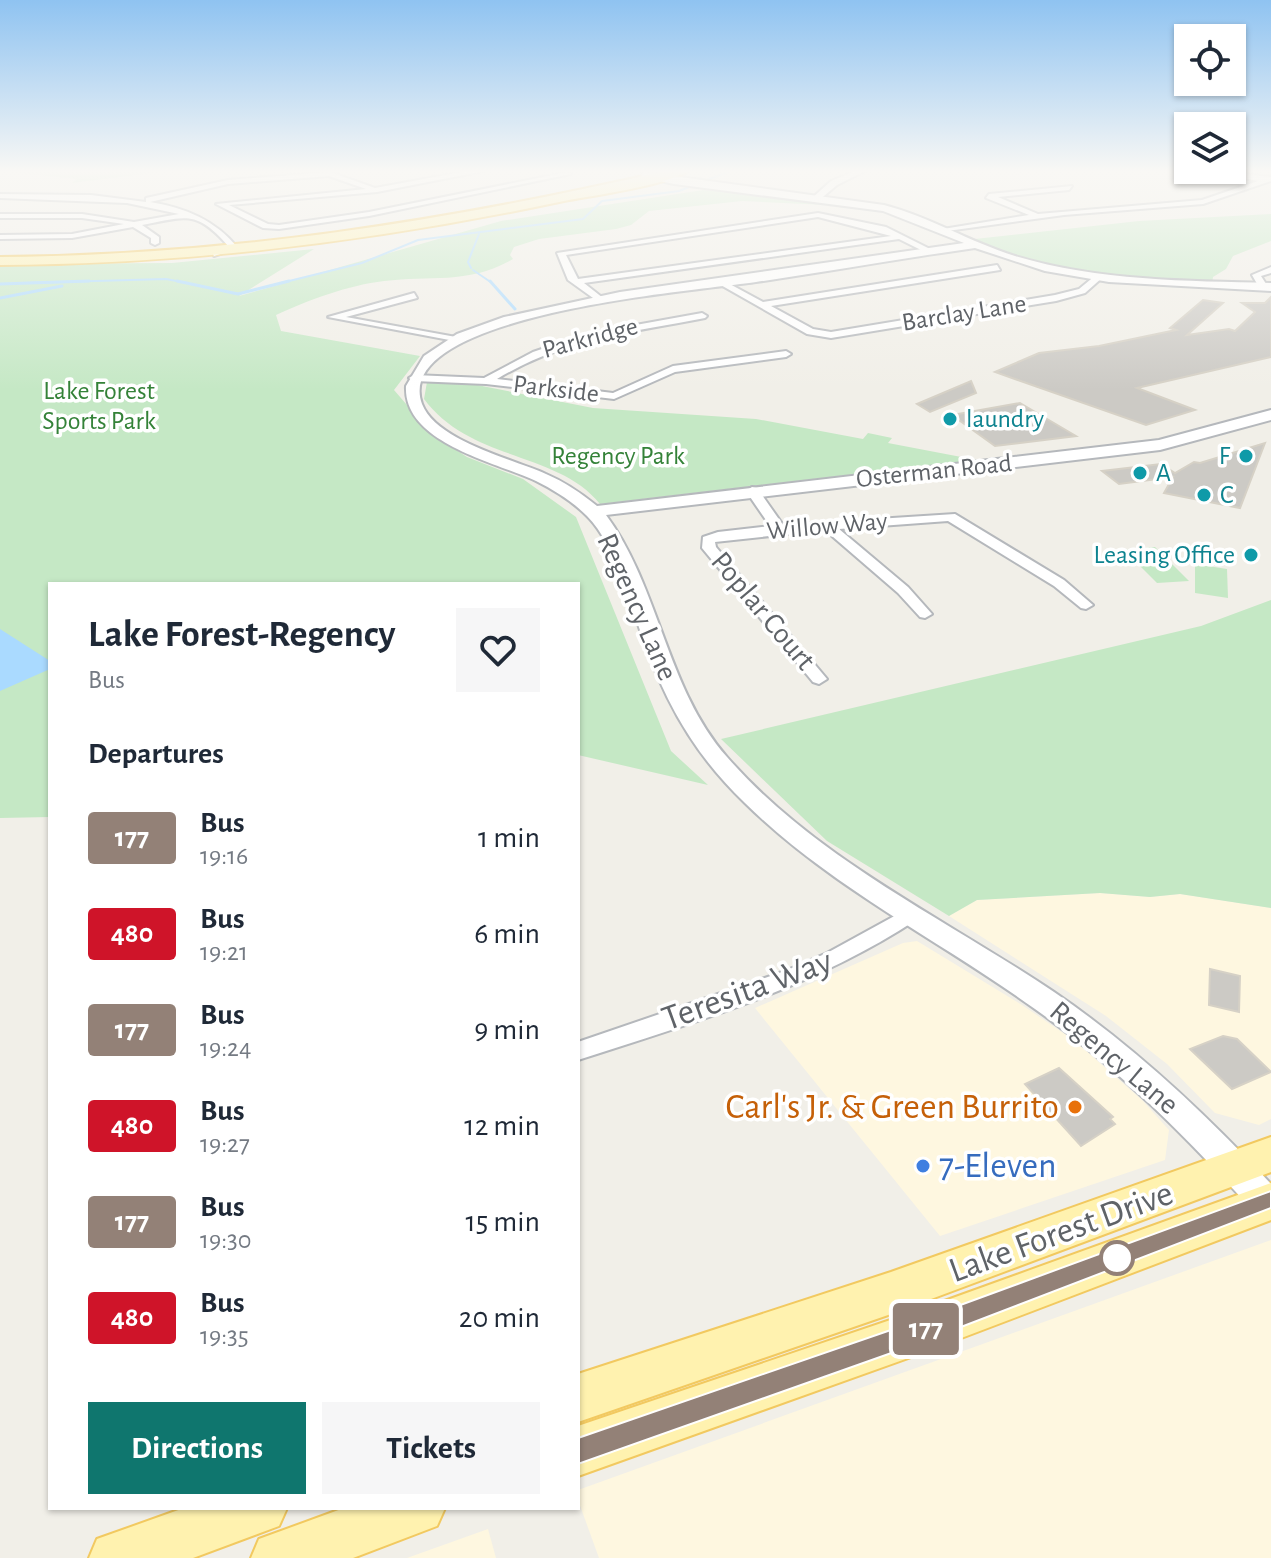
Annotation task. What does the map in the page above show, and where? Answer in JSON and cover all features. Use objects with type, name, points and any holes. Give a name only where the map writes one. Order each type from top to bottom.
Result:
[{"type":"main road","points":[[0,255],[118,255],[247,244]]},
{"type":"main road","points":[[0,261],[134,260],[319,244]]},
{"type":"main road","name":"Lake Forest Drive","points":[[580,1397],[891,1293],[1254,1161]]},
{"type":"main road","name":"Lake Forest Drive","points":[[580,1450],[914,1334],[1269,1202]]},
{"type":"main road","points":[[116,1558],[255,1510]]},
{"type":"main road","points":[[278,1558],[413,1510]]},
{"type":"street","points":[[600,300],[575,282],[561,253],[623,244]]},
{"type":"street","points":[[575,282],[851,244]]},
{"type":"street","points":[[914,244],[930,251]]},
{"type":"street","points":[[414,378],[430,356],[456,340],[523,315],[600,300],[976,245],[1031,264],[1099,277],[1267,287]]},
{"type":"street","points":[[134,260],[226,246],[303,246]]},
{"type":"street","points":[[723,284],[762,305],[997,268]]},
{"type":"street","points":[[1267,287],[1256,275],[1271,270]]},
{"type":"street","name":"Barclay Lane","points":[[762,305],[810,332],[822,335],[1056,298],[1082,291],[1099,277]]},
{"type":"street","points":[[414,296],[333,317],[456,340]]},
{"type":"street","name":"Parkridge","points":[[486,381],[526,356],[577,337],[702,316]]},
{"type":"street","name":"Parkside","points":[[414,378],[486,381],[614,396],[673,369],[786,354]]},
{"type":"street","name":"Regency Lane","points":[[414,378],[415,407],[434,429],[463,446],[549,481],[594,512],[625,568],[685,717],[698,737],[781,824],[835,867],[1096,1037],[1254,1161],[1269,1202]]},
{"type":"street","name":"Osterman Road","points":[[594,512],[1160,445],[1271,415]]},
{"type":"street","points":[[752,491],[779,529]]},
{"type":"street","name":"Willow Way","points":[[707,543],[718,536],[779,529],[950,517],[1059,583],[1086,605]]},
{"type":"street","points":[[828,525],[843,543],[911,595],[925,614]]},
{"type":"street","name":"Poplar Court","points":[[707,543],[819,679]]},
{"type":"street","name":"Teresita Way","points":[[580,1050],[804,972],[856,948],[909,915]]},
{"type":"shaded area","points":[[1100,893],[1150,897],[1180,894],[1271,908],[1271,1119],[1259,1125],[1215,1113],[1167,1064],[1106,1016],[949,916],[977,900]]},
{"type":"shaded area","points":[[917,941],[1075,1041],[1142,1100],[1169,1130],[1165,1160],[940,1236],[755,1008],[903,943]]},
{"type":"shaded area","points":[[1271,1240],[1271,1558],[599,1558],[580,1506],[580,1489]]},
{"type":"shaded area","points":[[488,1529],[496,1558],[407,1558]]},
{"type":"green space","name":"Lake Forest Sports Park","points":[[422,244],[524,244],[514,247],[510,255],[513,259],[480,273],[371,283],[301,304],[276,315],[281,331],[420,356],[394,390],[433,435],[467,457],[523,479],[576,517],[671,751],[708,785],[580,755],[580,582],[48,582],[48,817],[0,818],[0,264],[172,263],[314,249],[239,296]]},
{"type":"green space","points":[[983,244],[1264,244],[1233,256],[1226,269],[1213,277],[1212,283],[1089,274],[1024,262]]},
{"type":"green space","name":"Regency Park","points":[[427,382],[467,383],[593,408],[756,419],[863,439],[868,433],[892,438],[888,443],[977,460],[600,504],[582,487],[561,474],[465,435],[443,419],[424,399]]},
{"type":"green space","points":[[1155,547],[1189,581],[1157,583],[1124,550]]},
{"type":"green space","points":[[1195,564],[1227,569],[1228,598],[1195,593]]},
{"type":"green space","points":[[1271,600],[1271,908],[1180,894],[1150,897],[1100,893],[977,900],[949,916],[827,841],[721,739],[1201,626]]},
{"type":"water","points":[[0,629],[48,660],[48,670],[0,691]]},
{"type":"building","points":[[1271,297],[1271,357],[1137,388],[1195,410],[1146,425],[995,372],[1039,353],[1099,346],[1176,330],[1170,328],[1203,300],[1223,303],[1187,335],[1229,329],[1235,331],[1255,312],[1242,303],[1265,303]]},
{"type":"building","points":[[971,381],[976,393],[930,412],[917,404]]},
{"type":"building","points":[[1020,403],[1076,436],[995,446],[952,415]]},
{"type":"building","points":[[1265,443],[1240,508],[1164,493],[1173,477],[1119,484],[1102,471],[1161,464],[1175,473],[1194,462],[1200,463]]},
{"type":"building","points":[[1210,969],[1240,976],[1239,1012],[1209,1005]]},
{"type":"building","points":[[1223,1036],[1237,1039],[1271,1072],[1232,1089],[1190,1049]]},
{"type":"building","name":"Carl's Jr. & Green Burrito","points":[[1059,1068],[1113,1117],[1110,1119],[1115,1124],[1081,1146],[1025,1084]]},
{"type":"waterway","points":[[286,282],[362,263],[409,244]]},
{"type":"waterway","points":[[471,268],[468,262],[475,244]]},
{"type":"waterway","points":[[473,270],[491,283]]},
{"type":"waterway","points":[[62,282],[166,279],[181,282]]},
{"type":"waterway","points":[[62,282],[89,281]]},
{"type":"waterway","points":[[177,281],[181,282]]},
{"type":"waterway","points":[[0,284],[62,282]]},
{"type":"waterway","points":[[23,283],[62,282]]},
{"type":"waterway","points":[[181,282],[187,283]]},
{"type":"waterway","points":[[181,282],[238,294],[286,282]]},
{"type":"waterway","points":[[281,283],[286,282]]},
{"type":"waterway","points":[[491,283],[515,309]]},
{"type":"waterway","points":[[0,298],[62,286]]},
{"type":"bus line","name":"177","points":[[580,1450],[914,1334],[1271,1201]]},
{"type":"place","name":"laundry","points":[[950,419]]},
{"type":"place","name":"F","points":[[1246,456]]},
{"type":"place","name":"A","points":[[1140,473]]},
{"type":"place","name":"C","points":[[1204,495]]},
{"type":"place","name":"Leasing Office","points":[[1251,555]]},
{"type":"place","name":"Carl's Jr. & Green Burrito","points":[[1075,1107]]},
{"type":"place","name":"7-Eleven","points":[[923,1166]]}]
